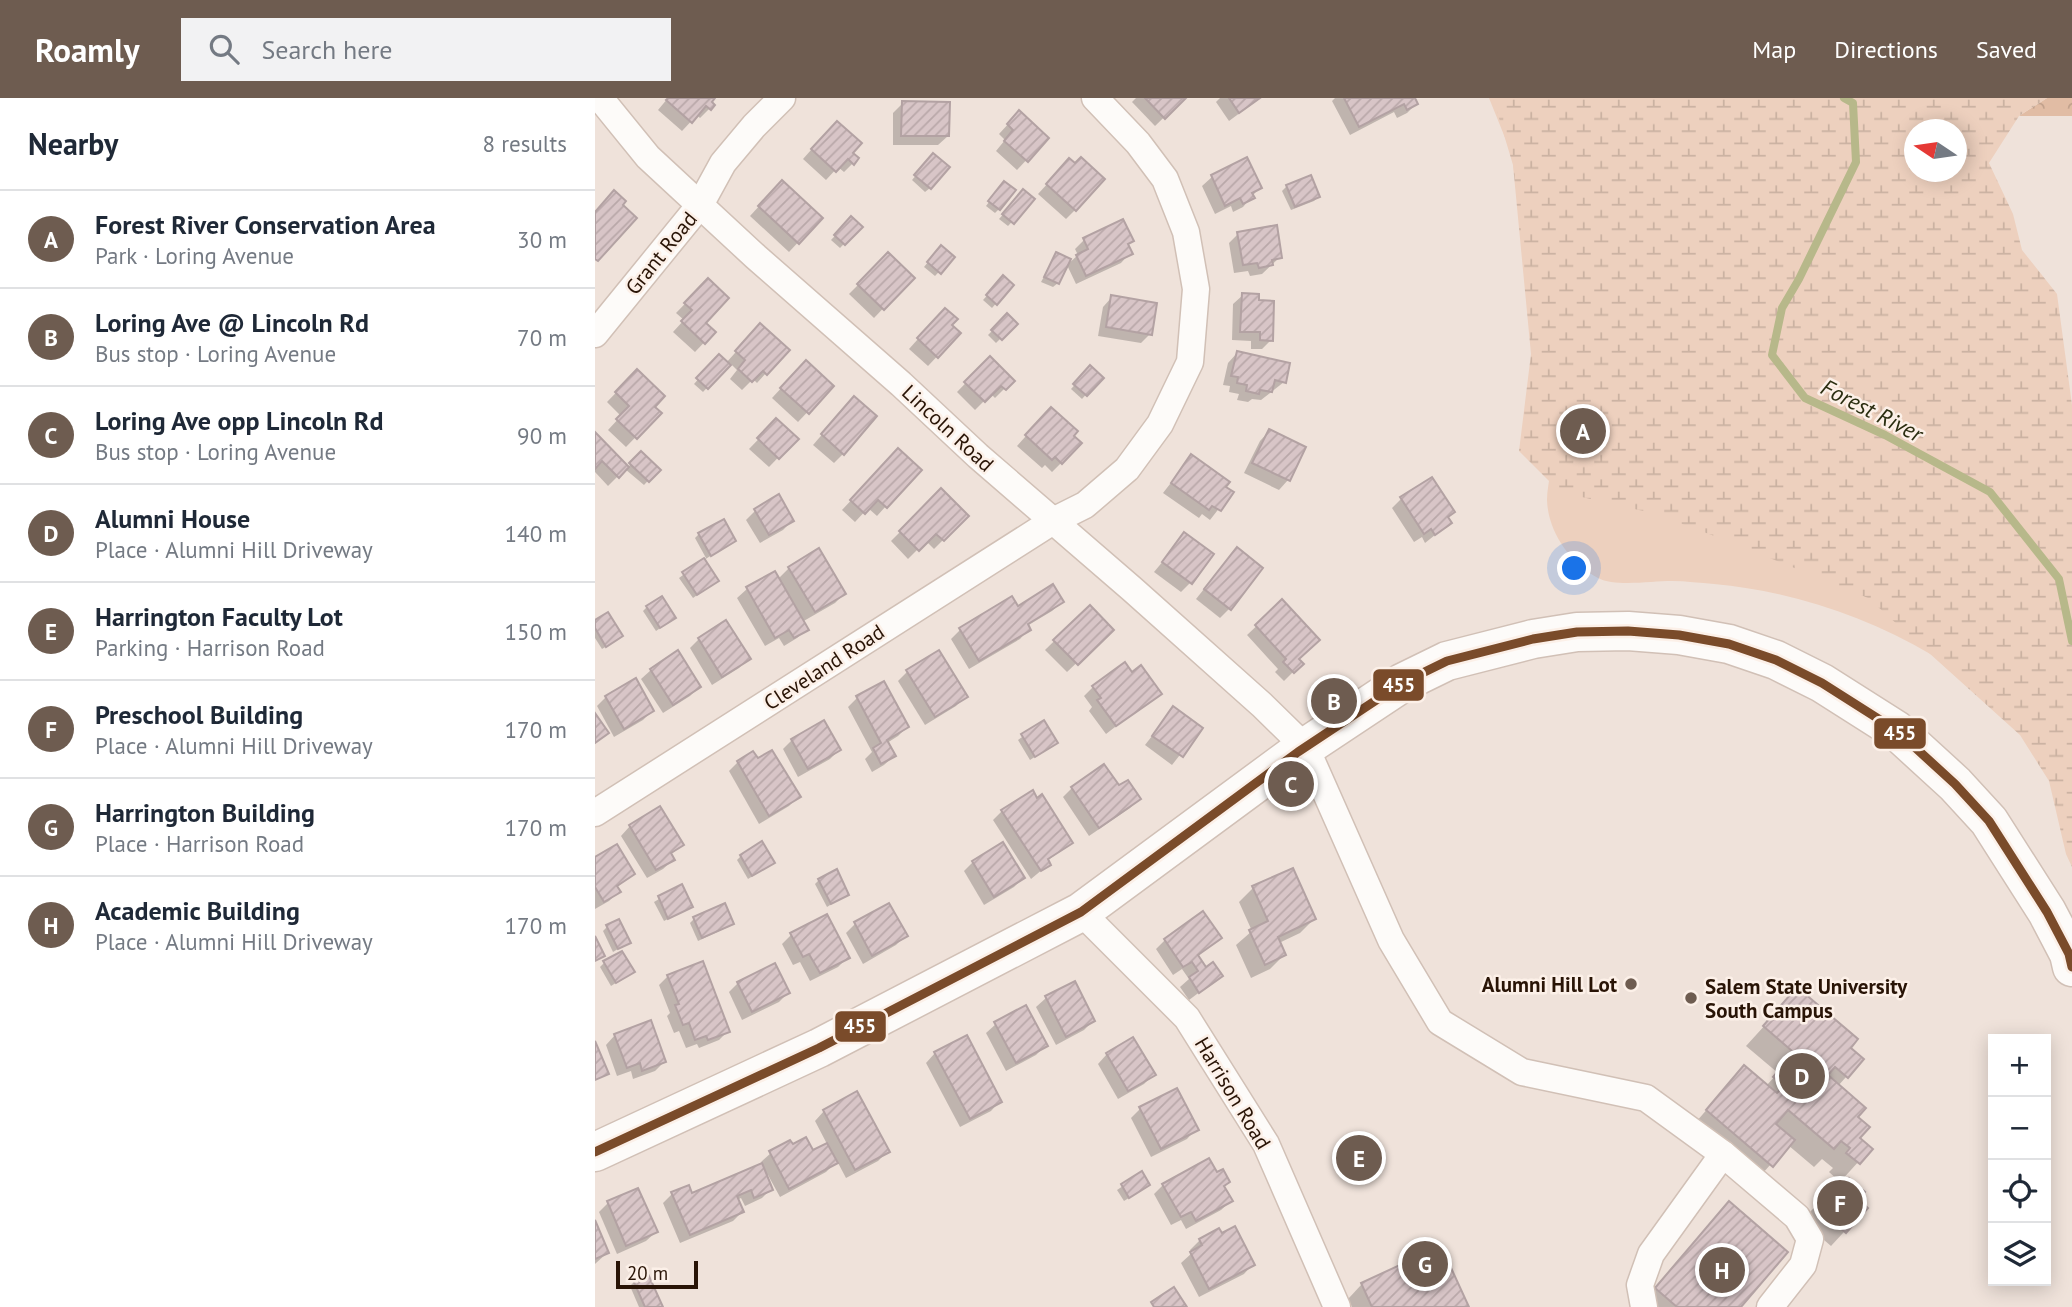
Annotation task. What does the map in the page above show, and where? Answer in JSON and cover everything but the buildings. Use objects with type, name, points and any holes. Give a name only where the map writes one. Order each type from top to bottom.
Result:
[{"type":"highway","points":[[595,1152],[819,1048],[1081,912],[1305,748],[1402,683],[1447,661],[1489,649],[1577,632],[1628,631],[1679,635],[1729,644],[1776,660],[1822,683],[1896,730],[1924,754],[1989,821],[2047,912],[2069,954],[2072,967]]},
{"type":"street","name":"Lincoln Road","points":[[600,98],[648,157],[700,205],[1262,705],[1305,748]]},
{"type":"street","name":"Grant Road","points":[[595,334],[700,205],[723,163],[782,98]]},
{"type":"street","name":"Cleveland Road","points":[[595,813],[1053,521],[1086,505],[1127,469],[1160,424],[1190,362],[1196,289],[1186,232],[1165,179],[1138,143],[1095,98]]},
{"type":"street","points":[[1305,748],[1391,940],[1440,1022],[1522,1072],[1646,1098],[1723,1154],[1797,1217],[1810,1239],[1803,1265],[1770,1307]]},
{"type":"street","name":"Harrison Road","points":[[1081,912],[1187,1018],[1266,1144],[1337,1307]]},
{"type":"street","points":[[1644,1307],[1640,1285],[1651,1254],[1723,1154]]},
{"type":"green space","points":[[1489,98],[1613,98],[1880,522],[1932,655],[1881,628],[1799,599],[1714,584],[1605,581],[1578,564],[1562,545],[1548,512],[1550,474],[1512,155]]},
{"type":"green space","points":[[1493,98],[2047,98],[2019,116],[1989,163],[2013,214],[2022,250],[2057,294],[2072,405],[2072,867],[2066,854],[2049,781],[2020,735],[1868,598],[1652,513],[1560,492],[1519,451],[1531,354],[1513,165]]},
{"type":"green space","points":[[2047,98],[2072,98],[2072,116],[2019,116]]},
{"type":"waterway","name":"Forest River","points":[[1844,98],[1853,103],[1856,162],[1782,308],[1772,355],[1805,398],[1885,435],[1990,492],[2059,579],[2072,641]]},
{"type":"transit line","name":"455","points":[[595,1152],[819,1048],[1081,912],[1298,752],[1402,683],[1447,661],[1533,639],[1577,632],[1628,631],[1679,635],[1729,644],[1776,660],[1822,683],[1896,730],[1955,784],[1989,821],[2047,912],[2069,954],[2072,967]]},
{"type":"place","name":"Forest River Conservation Area","points":[[1583,431]]},
{"type":"place","name":"Loring Ave @ Lincoln Rd","points":[[1334,701]]},
{"type":"place","name":"Loring Ave opp Lincoln Rd","points":[[1291,784]]},
{"type":"place","name":"Alumni Hill Lot","points":[[1631,984]]},
{"type":"place","name":"Salem State University South Campus","points":[[1691,998]]},
{"type":"place","name":"Alumni House","points":[[1802,1076]]},
{"type":"place","name":"Harrington Faculty Lot","points":[[1359,1158]]},
{"type":"place","name":"Preschool Building","points":[[1840,1203]]},
{"type":"place","name":"Harrington Building","points":[[1425,1264]]},
{"type":"place","name":"Academic Building","points":[[1722,1270]]}]
